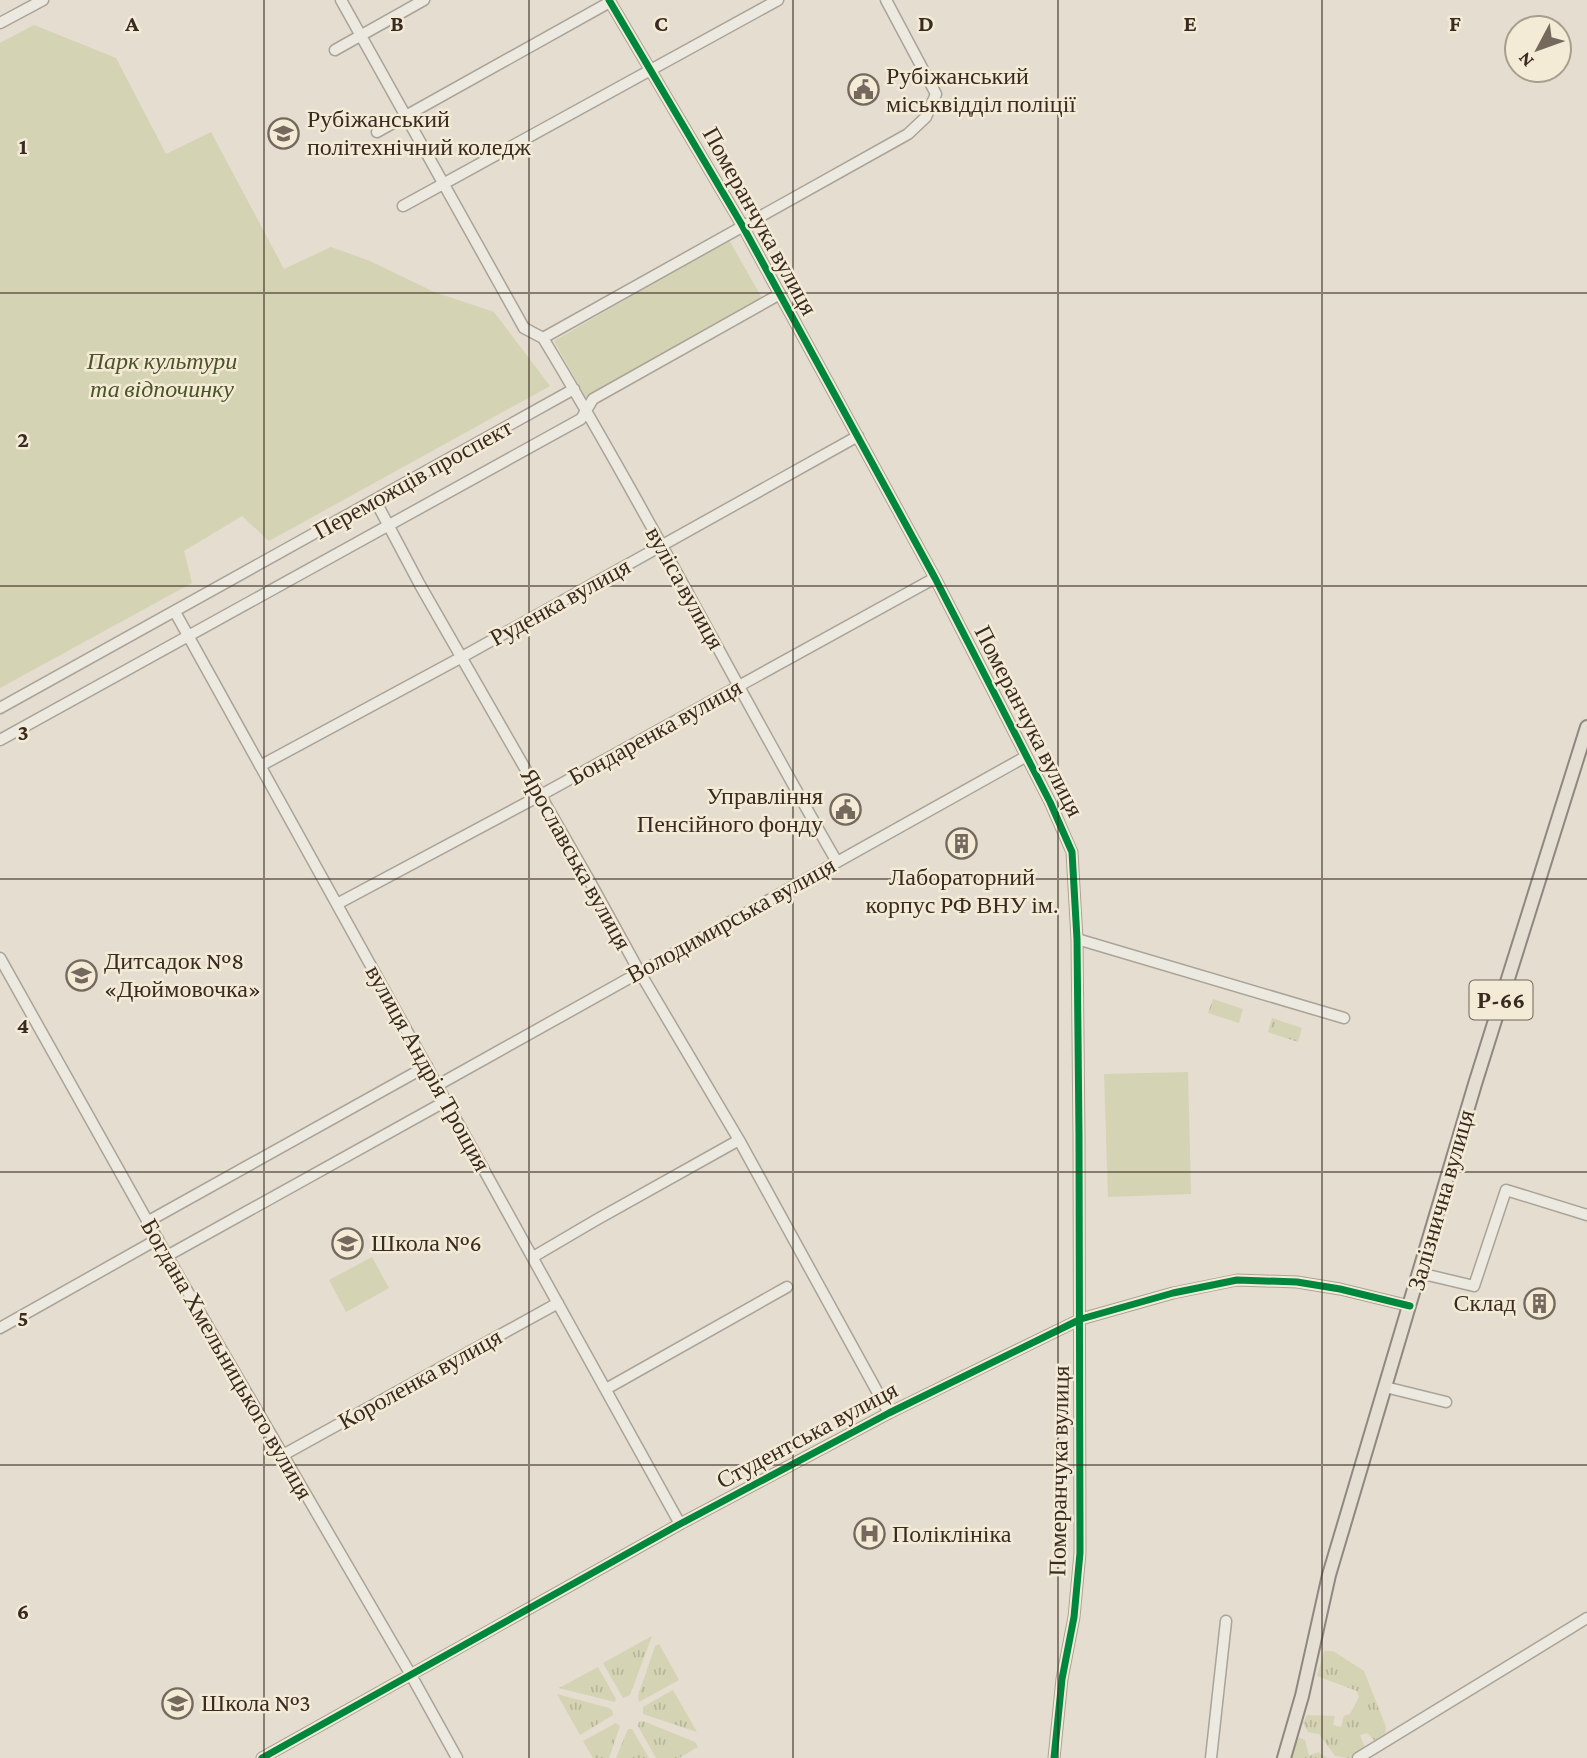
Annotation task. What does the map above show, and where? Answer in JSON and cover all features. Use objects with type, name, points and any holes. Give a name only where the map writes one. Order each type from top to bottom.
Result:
[{"type":"main road","name":"Залізнична вулиця","points":[[1284,1758],[1303,1696],[1329,1575],[1483,1058],[1587,727]]},
{"type":"street","points":[[0,23],[43,0]]},
{"type":"street","points":[[341,0],[524,328],[544,338],[574,388]]},
{"type":"street","points":[[335,50],[424,0]]},
{"type":"street","points":[[403,206],[778,0]]},
{"type":"street","points":[[544,338],[908,134],[926,117],[936,94],[886,0]]},
{"type":"street","points":[[377,132],[609,1]]},
{"type":"street","name":"Померанчука вулиця","points":[[609,1],[742,225],[858,436],[935,578],[1050,802],[1072,852],[1077,939],[1081,1319],[1080,1553],[1074,1617],[1062,1679],[1054,1758]]},
{"type":"street","name":"Переможців проспект","points":[[0,740],[581,419],[593,399],[780,295]]},
{"type":"street","name":"Переможців проспект","points":[[0,708],[574,388]]},
{"type":"street","name":"вуліса вулиця","points":[[574,388],[774,753],[837,862]]},
{"type":"street","name":"Руденка вулиця","points":[[260,765],[462,657],[858,436]]},
{"type":"street","name":"Ярославська вулиця","points":[[375,500],[639,971],[739,1140],[888,1413]]},
{"type":"street","name":"Бондаренка вулиця","points":[[337,904],[935,578]]},
{"type":"street","name":"вулиця Андрія Трощия","points":[[175,612],[681,1524]]},
{"type":"street","name":"Володимирська вулиця","points":[[438,1085],[1025,757]]},
{"type":"street","points":[[1077,939],[1344,1017]]},
{"type":"street","name":"Богдана Хмельницького вулиця","points":[[0,958],[147,1222],[457,1758]]},
{"type":"street","points":[[147,1222],[427,1066]]},
{"type":"street","points":[[167,1256],[446,1101]]},
{"type":"street","points":[[533,1257],[739,1140]]},
{"type":"street","points":[[1419,1273],[1474,1286],[1506,1190],[1587,1215]]},
{"type":"street","points":[[0,1328],[158,1240]]},
{"type":"street","name":"Студентська вулиця","points":[[262,1758],[681,1524],[888,1413],[1081,1319],[1173,1293],[1237,1280],[1297,1282],[1410,1306]]},
{"type":"street","points":[[606,1389],[787,1287]]},
{"type":"street","name":"Короленка вулиця","points":[[283,1455],[558,1303]]},
{"type":"street","points":[[1385,1387],[1446,1402]]},
{"type":"street","points":[[1358,1758],[1587,1618]]},
{"type":"street","points":[[1211,1758],[1226,1621]]},
{"type":"green space","name":"Парк культури та відпочинку","points":[[34,25],[116,58],[166,154],[211,132],[284,269],[331,247],[370,261],[434,292],[494,312],[550,386],[269,541],[242,516],[184,551],[192,583],[0,688],[0,43]]},
{"type":"green space","points":[[729,240],[762,298],[586,398],[554,341]]},
{"type":"green space","points":[[1213,999],[1243,1009],[1239,1023],[1208,1013]]},
{"type":"green space","points":[[1272,1018],[1302,1028],[1298,1042],[1268,1032]]},
{"type":"green space","points":[[1188,1072],[1191,1194],[1108,1197],[1104,1074]]},
{"type":"green space","points":[[372,1257],[389,1288],[346,1312],[329,1280]]},
{"type":"green space","points":[[652,1636],[630,1695],[623,1698],[603,1663]]},
{"type":"green space","points":[[659,1644],[679,1680],[639,1702],[638,1696],[655,1646]]},
{"type":"green space","points":[[1324,1651],[1333,1651],[1364,1671],[1386,1727],[1385,1735],[1375,1741],[1367,1733],[1360,1735],[1365,1748],[1349,1758],[1335,1756],[1319,1734],[1308,1732],[1303,1723],[1307,1715],[1335,1716],[1333,1725],[1341,1727],[1344,1716],[1350,1714],[1359,1697],[1357,1691],[1317,1676]]},
{"type":"green space","points":[[598,1667],[616,1699],[615,1702],[559,1688]]},
{"type":"green space","points":[[673,1690],[697,1732],[643,1714],[643,1707]]},
{"type":"green space","points":[[557,1694],[609,1708],[613,1715],[580,1735]]},
{"type":"green space","points":[[643,1721],[695,1742],[698,1747],[679,1758],[656,1758],[638,1726],[639,1722]]},
{"type":"green space","points":[[616,1723],[620,1726],[609,1758],[593,1758],[583,1741]]},
{"type":"green space","points":[[628,1729],[632,1729],[649,1758],[616,1758]]},
{"type":"green space","points":[[1295,1736],[1305,1740],[1309,1756],[1318,1752],[1327,1758],[1288,1758]]},
{"type":"cycle path","points":[[609,0],[742,225],[935,578],[1050,802],[1072,852],[1077,939],[1080,1553],[1074,1617],[1062,1679],[1054,1758]]},
{"type":"cycle path","points":[[262,1758],[680,1524],[889,1413],[1081,1319],[1173,1293],[1237,1280],[1297,1282],[1410,1306]]},
{"type":"place","name":"Рубіжанський міськвідділ поліції","points":[[863,90]]},
{"type":"place","name":"Рубіжанський політехнічний коледж","points":[[284,133]]},
{"type":"place","name":"Управління Пенсійного фонду","points":[[846,810]]},
{"type":"place","name":"Лабораторний корпус РФ ВНУ ім.","points":[[962,843]]},
{"type":"place","name":"Дитсадок №8 «Дюймовочка»","points":[[81,975]]},
{"type":"place","name":"Школа №6","points":[[348,1243]]},
{"type":"place","name":"Склад","points":[[1539,1303]]},
{"type":"place","name":"Поліклініка","points":[[869,1534]]},
{"type":"place","name":"Школа №3","points":[[178,1703]]}]
